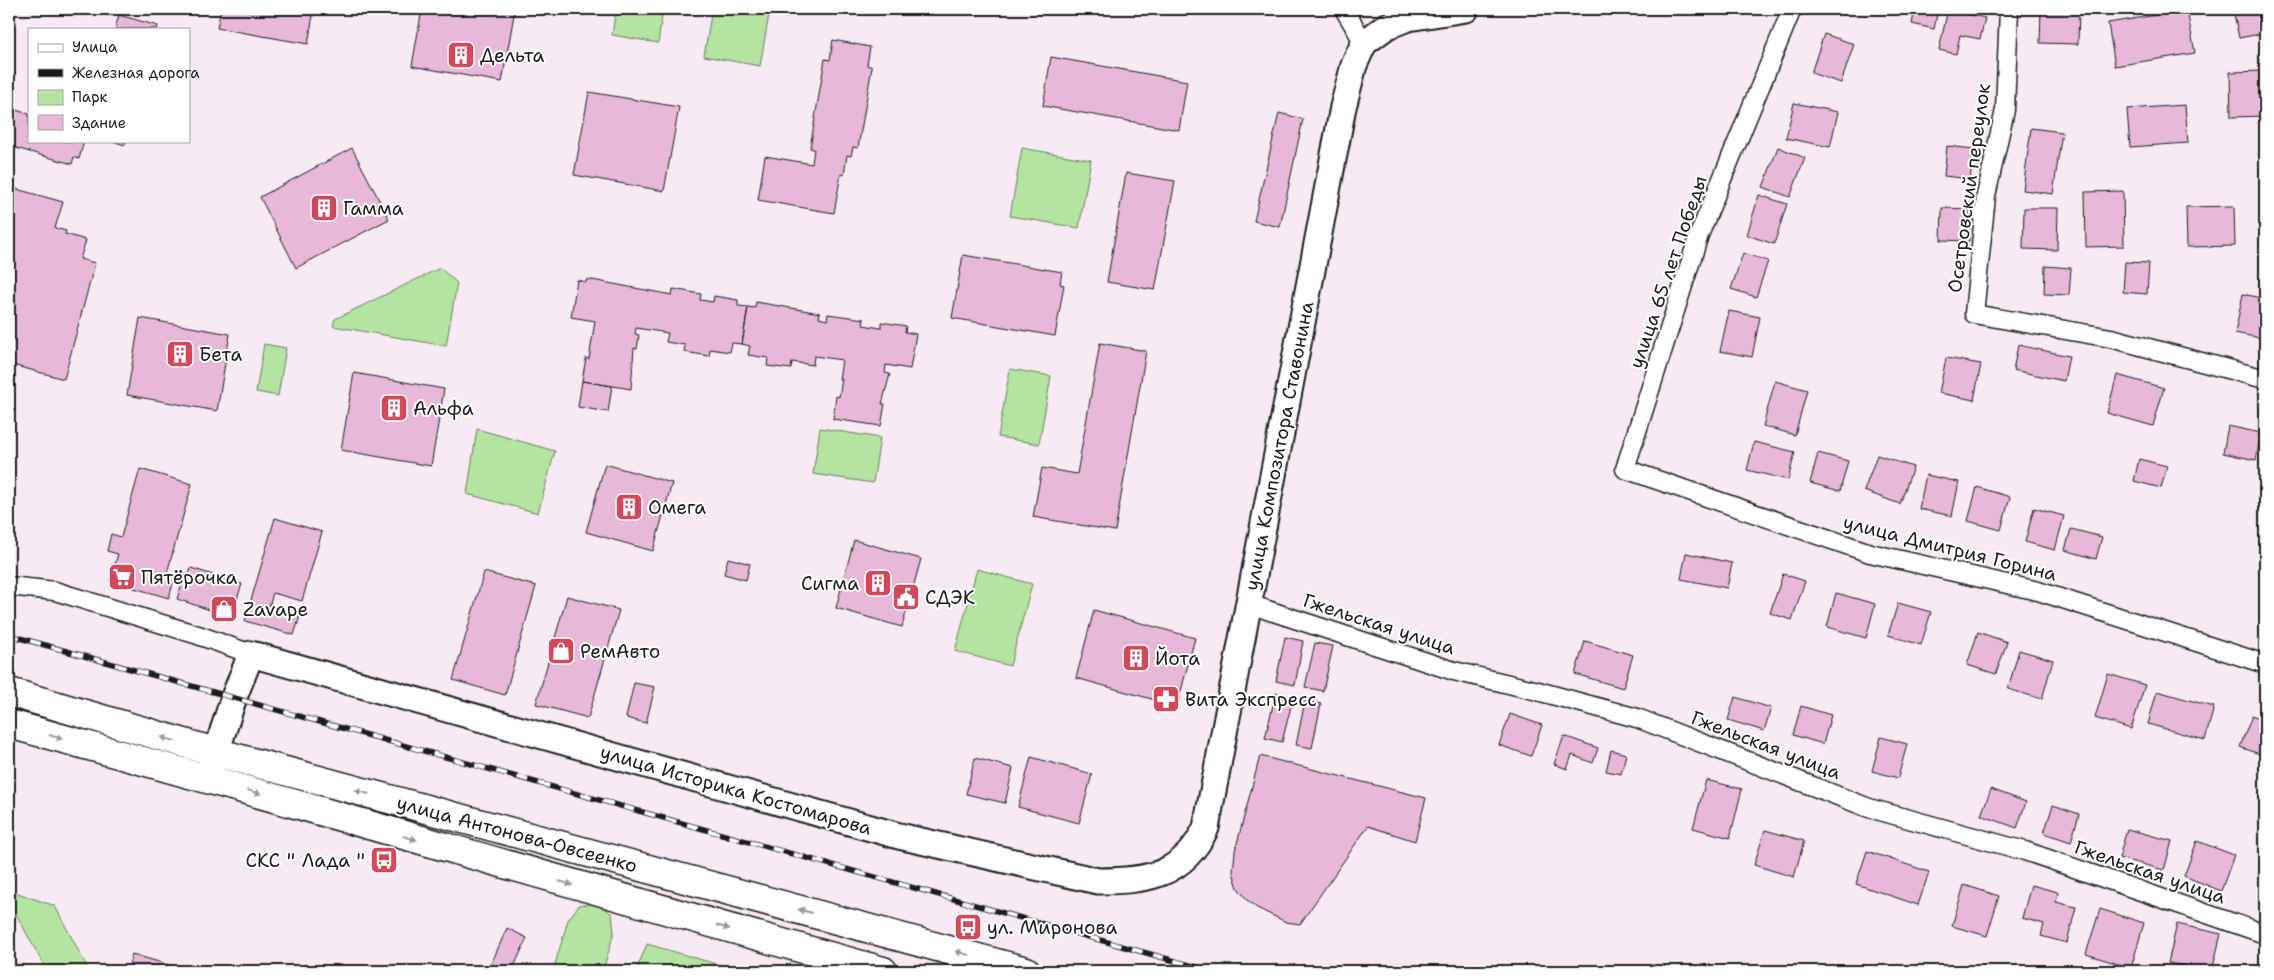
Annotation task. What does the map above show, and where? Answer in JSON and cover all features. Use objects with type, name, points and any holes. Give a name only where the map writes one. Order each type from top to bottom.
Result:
[{"type":"highway","name":"улица Антонова-Овсеенко","points":[[9,692],[215,752],[1026,971]]},
{"type":"highway","name":"улица Антонова-Овсеенко","points":[[9,724],[208,778],[506,866],[883,971]]},
{"type":"street","points":[[1344,9],[1359,54],[1387,26],[1408,18],[1466,9]]},
{"type":"street","name":"улица 65 лет Победы","points":[[1625,468],[1699,235],[1792,9]]},
{"type":"street","name":"Осетровский переулок","points":[[2009,9],[2005,110],[1986,196],[1974,314],[2111,338],[2265,379]]},
{"type":"street","name":"улица Композитора Ставонина","points":[[1206,828],[1342,107],[1359,54]]},
{"type":"street","name":"улица Дмитрия Горина","points":[[1625,468],[1870,553],[2038,591],[2265,664]]},
{"type":"street","name":"улица Историка Костомарова","points":[[9,586],[55,591],[198,635],[251,654],[899,836],[1098,881],[1128,881],[1148,878],[1174,868],[1199,843],[1206,828]]},
{"type":"street","name":"Гжельская улица","points":[[1249,604],[1454,671],[1637,718],[1869,808],[2025,851],[2265,934]]},
{"type":"street","points":[[208,778],[215,752],[251,654]]},
{"type":"green space","points":[[616,9],[663,9],[658,43],[612,35]]},
{"type":"green space","points":[[712,9],[770,9],[760,66],[704,56]]},
{"type":"green space","points":[[1022,148],[1091,160],[1079,228],[1010,216]]},
{"type":"green space","points":[[440,268],[457,283],[446,346],[333,326],[335,319]]},
{"type":"green space","points":[[264,344],[286,348],[278,396],[256,392]]},
{"type":"green space","points":[[1010,369],[1051,376],[1039,444],[998,437]]},
{"type":"green space","points":[[820,428],[880,438],[873,483],[813,474]]},
{"type":"green space","points":[[477,429],[555,451],[538,513],[467,494]]},
{"type":"green space","points":[[977,569],[1032,584],[1010,666],[955,651]]},
{"type":"green space","points":[[9,890],[55,906],[89,971],[47,971],[9,901]]},
{"type":"green space","points":[[598,903],[612,914],[614,932],[603,971],[553,971],[568,920],[579,905]]},
{"type":"green space","points":[[647,944],[741,971],[636,971]]},
{"type":"building","points":[[221,9],[314,9],[308,44],[217,28]]},
{"type":"building","name":"Дельта","points":[[422,9],[515,9],[502,82],[412,66]]},
{"type":"building","points":[[1915,9],[1938,9],[1934,29],[1912,24]]},
{"type":"building","points":[[1948,9],[1985,18],[1980,39],[1960,35],[1956,54],[1939,50]]},
{"type":"building","points":[[2041,9],[2079,9],[2078,44],[2040,43]]},
{"type":"building","points":[[2233,9],[2265,9],[2265,33],[2239,38]]},
{"type":"building","points":[[2187,10],[2195,53],[2115,66],[2108,23]]},
{"type":"building","points":[[119,15],[158,26],[157,28],[115,28]]},
{"type":"building","points":[[1824,34],[1854,44],[1841,83],[1811,73]]},
{"type":"building","points":[[833,40],[870,47],[867,65],[872,67],[858,148],[853,147],[851,156],[847,155],[844,175],[841,174],[834,213],[758,200],[765,156],[812,164],[814,149],[810,148],[825,59],[830,60]]},
{"type":"building","points":[[1051,57],[1187,81],[1179,130],[1043,106]]},
{"type":"building","points":[[2265,71],[2265,116],[2231,117],[2230,72]]},
{"type":"building","points":[[589,92],[679,107],[664,191],[574,175]]},
{"type":"building","points":[[1794,103],[1838,112],[1830,147],[1786,138]]},
{"type":"building","points":[[2185,105],[2188,143],[2130,147],[2127,109]]},
{"type":"building","points":[[9,108],[28,114],[28,142],[84,142],[79,159],[74,157],[72,164],[9,146]]},
{"type":"building","points":[[1279,113],[1303,119],[1280,227],[1254,221]]},
{"type":"building","points":[[2031,128],[2062,132],[2053,194],[2023,190]]},
{"type":"building","points":[[115,142],[126,142],[125,145]]},
{"type":"building","points":[[1947,146],[1974,149],[1970,179],[1944,176]]},
{"type":"building","points":[[1778,147],[1805,158],[1790,197],[1763,187]]},
{"type":"building","name":"Гамма","points":[[352,148],[389,219],[296,268],[260,197]]},
{"type":"building","points":[[1126,173],[1175,181],[1155,290],[1107,282]]},
{"type":"building","points":[[9,187],[63,202],[55,228],[66,231],[65,234],[86,240],[80,259],[95,263],[64,379],[9,364]]},
{"type":"building","points":[[2123,191],[2124,246],[2086,247],[2085,192]]},
{"type":"building","points":[[1759,195],[1787,204],[1774,244],[1747,235]]},
{"type":"building","points":[[2234,206],[2235,246],[2187,247],[2186,207]]},
{"type":"building","points":[[1942,208],[1970,209],[1969,241],[1941,240]]},
{"type":"building","points":[[2024,208],[2058,208],[2057,250],[2023,249]]},
{"type":"building","points":[[1743,253],[1768,261],[1756,297],[1731,289]]},
{"type":"building","points":[[963,255],[1062,272],[1060,284],[1064,285],[1055,336],[952,318]]},
{"type":"building","points":[[2125,262],[2149,263],[2147,294],[2123,292]]},
{"type":"building","points":[[2045,266],[2071,268],[2069,295],[2044,294]]},
{"type":"building","points":[[587,279],[672,295],[673,289],[701,294],[700,300],[713,302],[714,296],[738,300],[738,306],[748,307],[742,344],[732,343],[730,352],[710,349],[709,356],[684,352],[685,345],[666,342],[668,333],[636,328],[635,334],[639,335],[637,349],[634,348],[631,389],[582,381],[586,358],[589,359],[595,321],[571,317],[577,280],[586,282]]},
{"type":"building","points":[[2243,294],[2265,299],[2265,339],[2235,333]]},
{"type":"building","points":[[756,302],[820,313],[819,318],[827,320],[828,314],[864,319],[863,325],[881,328],[881,322],[906,326],[905,332],[916,334],[910,369],[886,365],[885,373],[890,374],[882,404],[885,404],[881,426],[833,419],[836,396],[839,397],[842,379],[839,379],[842,360],[814,356],[813,365],[792,362],[791,369],[767,366],[768,358],[748,355],[750,346],[742,344],[748,307],[755,308]]},
{"type":"building","points":[[1729,311],[1760,317],[1752,357],[1720,351]]},
{"type":"building","name":"Бета","points":[[140,318],[230,334],[217,411],[127,395]]},
{"type":"building","points":[[1100,343],[1146,351],[1115,531],[1033,517],[1042,468],[1077,474]]},
{"type":"building","points":[[2018,345],[2069,356],[2064,381],[2013,370]]},
{"type":"building","points":[[1946,358],[1981,364],[1974,400],[1939,393]]},
{"type":"building","name":"Альфа","points":[[354,373],[444,389],[431,466],[341,450]]},
{"type":"building","points":[[2117,375],[2164,388],[2153,426],[2107,413]]},
{"type":"building","points":[[582,381],[612,386],[608,412],[578,407]]},
{"type":"building","points":[[1775,381],[1807,390],[1795,435],[1763,426]]},
{"type":"building","points":[[2228,426],[2261,433],[2256,460],[2223,453]]},
{"type":"building","points":[[1754,442],[1795,452],[1788,480],[1747,470]]},
{"type":"building","points":[[1818,453],[1848,461],[1840,491],[1810,483]]},
{"type":"building","points":[[1877,455],[1913,467],[1900,504],[1864,491]]},
{"type":"building","points":[[2139,459],[2167,466],[2161,488],[2134,481]]},
{"type":"building","name":"Омега","points":[[605,464],[672,483],[653,551],[586,532]]},
{"type":"building","points":[[140,469],[192,484],[167,573],[175,576],[169,598],[110,581],[118,554],[107,551],[111,534],[121,537]]},
{"type":"building","points":[[1926,475],[1959,482],[1952,516],[1919,509]]},
{"type":"building","points":[[1977,487],[2010,497],[2001,530],[1968,521]]},
{"type":"building","points":[[2034,508],[2064,516],[2055,550],[2025,542]]},
{"type":"building","points":[[275,518],[322,532],[302,601],[273,593],[269,607],[300,616],[294,635],[245,621]]},
{"type":"building","points":[[2071,529],[2102,537],[2096,559],[2065,550]]},
{"type":"building","name":"Сигма","points":[[854,540],[921,559],[902,627],[836,608]]},
{"type":"building","points":[[1686,553],[1732,563],[1727,588],[1681,579]]},
{"type":"building","points":[[728,558],[750,564],[746,580],[724,574]]},
{"type":"building","points":[[191,568],[242,584],[231,617],[177,599],[185,574],[189,575]]},
{"type":"building","points":[[484,572],[536,586],[505,695],[453,680]]},
{"type":"building","points":[[1783,574],[1805,581],[1792,620],[1770,613]]},
{"type":"building","points":[[1836,593],[1875,604],[1866,638],[1827,627]]},
{"type":"building","points":[[567,596],[619,610],[588,718],[536,704]]},
{"type":"building","points":[[1898,603],[1931,612],[1921,645],[1888,635]]},
{"type":"building","name":"Йота","points":[[1094,610],[1195,638],[1177,706],[1076,678]]},
{"type":"building","points":[[1978,632],[2007,642],[1996,674],[1967,665]]},
{"type":"building","points":[[1285,637],[1303,641],[1295,685],[1276,681]]},
{"type":"building","points":[[1585,641],[1633,655],[1623,688],[1575,674]]},
{"type":"building","points":[[1315,643],[1333,646],[1323,691],[1305,687]]},
{"type":"building","points":[[2019,650],[2053,660],[2042,699],[2008,689]]},
{"type":"building","points":[[2108,674],[2145,685],[2131,729],[2095,718]]},
{"type":"building","points":[[634,683],[655,687],[646,723],[626,718]]},
{"type":"building","points":[[2157,691],[2214,707],[2205,740],[2148,724]]},
{"type":"building","points":[[1276,693],[1293,698],[1282,742],[1265,738]]},
{"type":"building","points":[[1735,697],[1771,708],[1764,731],[1728,720]]},
{"type":"building","points":[[1305,701],[1321,704],[1312,748],[1296,745]]},
{"type":"building","points":[[1801,706],[1831,715],[1823,744],[1793,735]]},
{"type":"building","points":[[1510,714],[1542,725],[1531,756],[1499,745]]},
{"type":"building","points":[[2252,716],[2265,722],[2265,756],[2240,747]]},
{"type":"building","points":[[1564,736],[1598,748],[1593,763],[1572,755],[1567,769],[1554,764]]},
{"type":"building","points":[[1881,737],[1907,744],[1898,778],[1872,771]]},
{"type":"building","points":[[1611,750],[1626,754],[1621,774],[1606,771]]},
{"type":"building","points":[[1260,756],[1426,798],[1415,841],[1368,826],[1300,924],[1286,922],[1257,908],[1248,901],[1238,888],[1233,872],[1235,851]]},
{"type":"building","points":[[1031,757],[1092,774],[1079,823],[1018,807]]},
{"type":"building","points":[[975,758],[1013,768],[1005,803],[966,794]]},
{"type":"building","points":[[1706,780],[1742,789],[1730,838],[1693,828]]},
{"type":"building","points":[[1991,789],[2026,802],[2017,828],[1981,815]]},
{"type":"building","points":[[2053,805],[2079,814],[2071,842],[2044,833]]},
{"type":"building","points":[[2127,829],[2172,841],[2164,870],[2119,858]]},
{"type":"building","points":[[1765,830],[1804,841],[1794,877],[1754,865]]},
{"type":"building","points":[[2197,841],[2234,855],[2221,891],[2184,876]]},
{"type":"building","points":[[1867,851],[1929,872],[1918,905],[1856,884]]},
{"type":"building","points":[[1964,885],[1999,896],[1987,936],[1952,926]]},
{"type":"building","points":[[2031,885],[2058,892],[2056,902],[2076,907],[2067,943],[2041,936],[2044,924],[2022,918]]},
{"type":"building","points":[[2100,909],[2144,923],[2131,968],[2086,954]]},
{"type":"building","points":[[2177,924],[2221,934],[2212,971],[2168,963]]},
{"type":"building","points":[[507,928],[527,938],[512,971],[488,971]]},
{"type":"building","points":[[132,954],[189,971],[127,971]]},
{"type":"railway","points":[[9,635],[1211,971]]},
{"type":"place","name":"Дельта","points":[[461,55]]},
{"type":"place","name":"Гамма","points":[[324,208]]},
{"type":"place","name":"Бета","points":[[180,354]]},
{"type":"place","name":"Альфа","points":[[394,408]]},
{"type":"place","name":"Омега","points":[[629,507]]},
{"type":"place","name":"Пятёрочка","points":[[122,577]]},
{"type":"place","name":"Сигма","points":[[878,583]]},
{"type":"place","name":"СДЭК","points":[[906,597]]},
{"type":"place","name":"Zavape","points":[[224,609]]},
{"type":"place","name":"РемАвто","points":[[561,651]]},
{"type":"place","name":"Йота","points":[[1136,658]]},
{"type":"place","name":"Вита Экспресс","points":[[1166,699]]},
{"type":"place","name":"СКС \" Лада \"","points":[[384,860]]},
{"type":"place","name":"ул. Миронова","points":[[968,927]]}]
